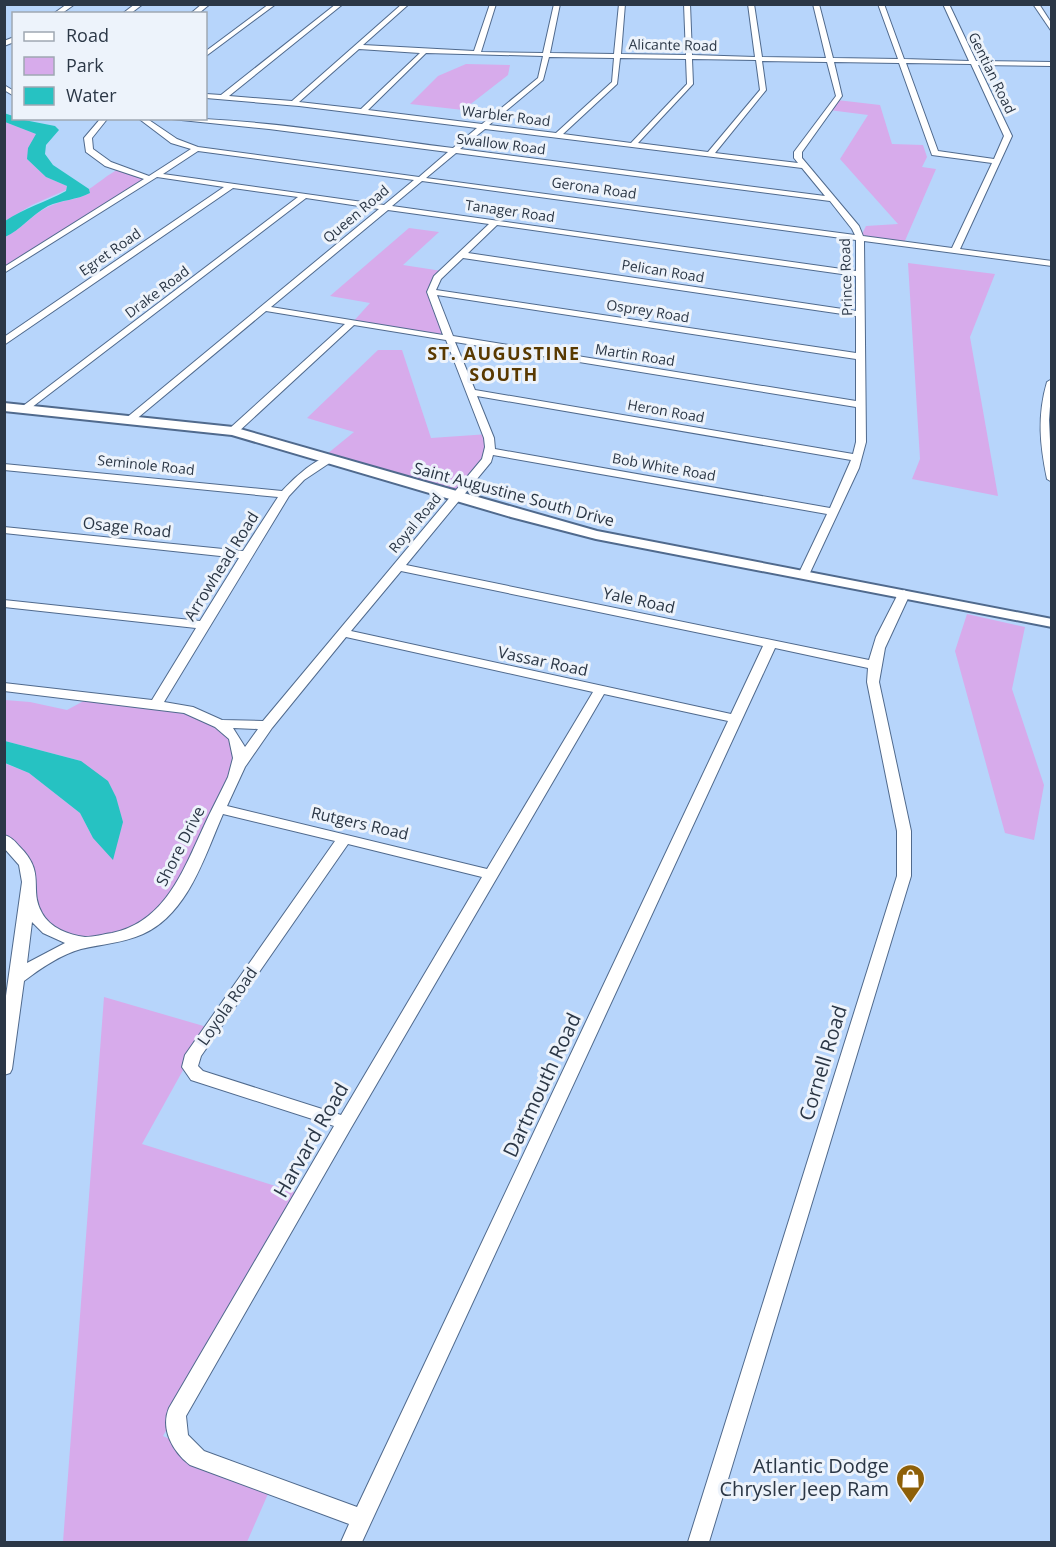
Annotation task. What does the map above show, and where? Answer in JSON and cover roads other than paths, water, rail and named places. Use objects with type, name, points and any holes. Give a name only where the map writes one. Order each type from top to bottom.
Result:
[{"type":"street","points":[[59,12],[72,4]]},
{"type":"street","points":[[207,53],[273,4]]},
{"type":"street","points":[[223,97],[340,4]]},
{"type":"street","points":[[294,103],[406,4]]},
{"type":"street","points":[[477,53],[493,4]]},
{"type":"street","name":"Queen Road","points":[[130,419],[541,79],[558,4]]},
{"type":"street","points":[[557,136],[612,86],[616,79],[622,4]]},
{"type":"street","points":[[633,145],[688,88],[691,81],[687,4]]},
{"type":"street","points":[[709,155],[761,94],[764,86],[751,4]]},
{"type":"street","points":[[804,166],[798,158],[798,152],[839,96],[816,4]]},
{"type":"street","points":[[881,4],[935,153],[997,162]]},
{"type":"street","name":"Gentian Road","points":[[946,4],[1007,133],[1007,140],[955,250]]},
{"type":"street","points":[[1036,4],[1052,30]]},
{"type":"street","name":"Alicante Road","points":[[358,46],[424,52],[1052,64]]},
{"type":"street","points":[[363,111],[424,52]]},
{"type":"street","name":"Warbler Road","points":[[207,96],[363,111],[804,166]]},
{"type":"street","points":[[103,120],[88,138],[89,150],[108,164],[154,177]]},
{"type":"street","name":"Gerona Road","points":[[144,120],[174,141],[197,148],[1052,264]]},
{"type":"street","name":"Swallow Road","points":[[186,120],[269,128],[832,199]]},
{"type":"street","points":[[4,271],[197,148]]},
{"type":"street","name":"Prince Road","points":[[804,166],[856,228],[860,238],[861,314],[861,442],[858,458],[804,575]]},
{"type":"street","name":"Tanager Road","points":[[154,177],[306,195],[860,274]]},
{"type":"street","name":"Egret Road","points":[[4,342],[232,185]]},
{"type":"street","name":"Drake Road","points":[[24,409],[306,195]]},
{"type":"street","points":[[490,451],[489,438],[430,292],[437,278],[496,222]]},
{"type":"street","name":"Pelican Road","points":[[462,255],[861,314]]},
{"type":"street","name":"Osprey Road","points":[[430,292],[861,357]]},
{"type":"street","name":"Martin Road","points":[[263,308],[861,405]]},
{"type":"street","points":[[234,431],[352,322]]},
{"type":"street","points":[[1052,382],[1042,419],[1042,433],[1052,479]]},
{"type":"street","name":"Heron Road","points":[[470,392],[858,458]]},
{"type":"street","name":"Saint Augustine South Drive","points":[[4,407],[234,431],[596,535],[1052,623]]},
{"type":"street","name":"Royal Road","points":[[239,766],[267,725],[484,465],[490,451]]},
{"type":"street","name":"Bob White Road","points":[[490,451],[832,512]]},
{"type":"street","name":"Arrowhead Road","points":[[156,705],[285,494],[311,470],[330,458]]},
{"type":"street","name":"Seminole Road","points":[[4,467],[285,494]]},
{"type":"street","name":"Osage Road","points":[[4,530],[246,555]]},
{"type":"street","name":"Yale Road","points":[[398,567],[873,665]]},
{"type":"street","name":"Cornell Road","points":[[699,1542],[904,876],[906,853],[904,831],[873,682],[873,665],[876,652],[904,594]]},
{"type":"street","points":[[4,603],[204,625]]},
{"type":"street","name":"Vassar Road","points":[[343,633],[735,719]]},
{"type":"street","name":"Dartmouth Road","points":[[351,1542],[771,645]]},
{"type":"street","points":[[4,687],[188,710],[220,724],[234,736],[239,745],[239,766]]},
{"type":"street","name":"Harvard Road","points":[[363,1519],[197,1458],[186,1451],[179,1441],[175,1428],[179,1409],[600,690]]},
{"type":"street","points":[[220,724],[267,725]]},
{"type":"street","name":"Shore Drive","points":[[4,840],[14,848],[29,871],[31,910],[45,927],[72,940],[89,942],[105,941],[130,934],[153,921],[164,911],[195,859],[239,766]]},
{"type":"street","name":"Rutgers Road","points":[[219,808],[492,875]]},
{"type":"street","name":"Loyola Road","points":[[344,839],[193,1055],[190,1067],[197,1077],[345,1123]]},
{"type":"street","name":"Shore Drive","points":[[17,978],[29,894]]},
{"type":"street","name":"Shore Drive","points":[[17,978],[50,956],[89,942]]},
{"type":"street","points":[[4,1069],[17,978]]},
{"type":"water","points":[[4,113],[12,116],[12,120],[55,126],[59,130],[46,145],[45,154],[53,165],[89,189],[90,193],[48,206],[5,237],[5,221],[66,191],[67,186],[46,177],[27,159],[28,148],[36,134],[5,122]]},
{"type":"water","points":[[5,741],[81,761],[108,781],[116,797],[123,822],[113,860],[93,838],[80,813],[29,773],[5,763]]},
{"type":"place","name":"Atlantic Dodge Chrysler Jeep Ram","points":[[910,1504]]},
{"type":"district","name":"ST. AUGUSTINE SOUTH","points":[[504,364]]}]
